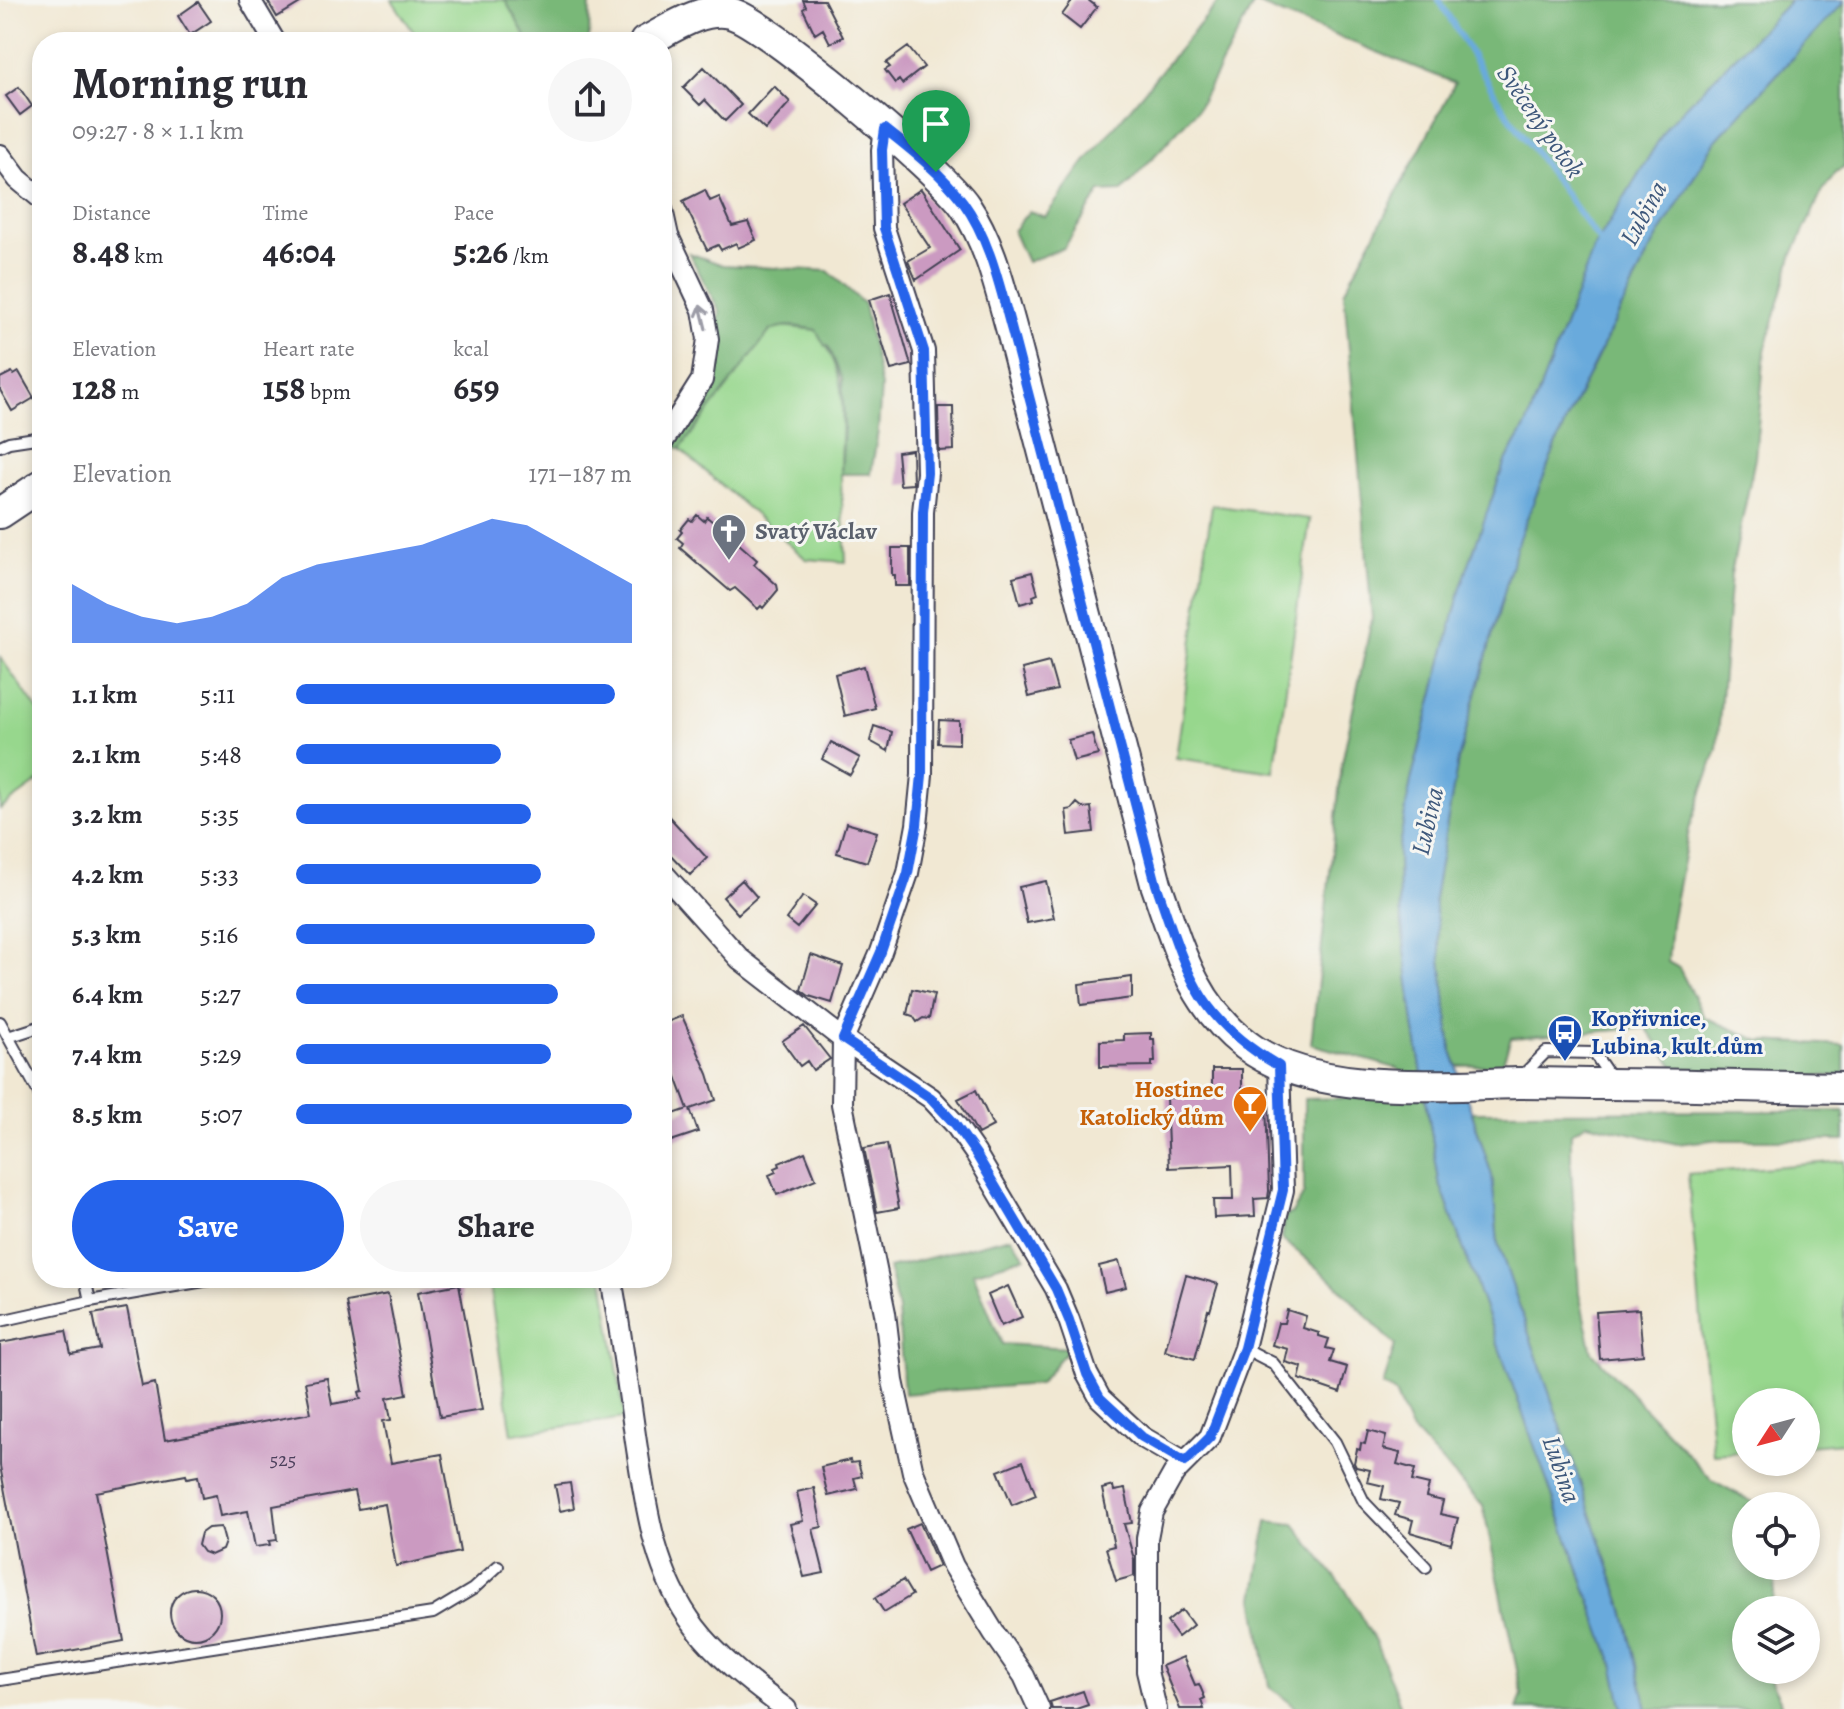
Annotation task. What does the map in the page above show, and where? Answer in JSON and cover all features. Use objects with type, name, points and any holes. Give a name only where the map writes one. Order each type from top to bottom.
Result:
[{"type":"street","points":[[250,0],[269,32]]},
{"type":"street","points":[[666,32],[693,19],[736,6],[755,25],[936,172],[963,203],[986,246],[1016,346],[1156,884],[1183,961],[1198,993],[1218,1020],[1247,1046],[1279,1066],[1337,1079],[1415,1085],[1844,1088]]},
{"type":"street","points":[[885,129],[882,150],[884,228],[924,351],[927,473],[923,512],[921,787],[908,873],[881,952],[843,1039],[842,1104],[885,1313],[893,1381],[913,1472],[953,1566],[1024,1676],[1039,1709]]},
{"type":"street","points":[[0,155],[18,179],[32,191]]},
{"type":"street","points":[[672,244],[703,310],[708,339],[703,376],[672,427]]},
{"type":"street","points":[[1,511],[32,491]]},
{"type":"street","points":[[672,883],[740,959],[843,1039],[931,1098],[955,1124],[1056,1289],[1087,1374],[1100,1398],[1142,1437],[1185,1462]]},
{"type":"street","points":[[1156,1709],[1147,1671],[1147,1538],[1152,1512],[1165,1486],[1210,1437],[1244,1348],[1283,1190],[1279,1066]]},
{"type":"street","points":[[613,1288],[648,1520],[666,1573],[680,1605],[696,1629],[743,1675],[786,1709]]},
{"type":"lane","points":[[0,446],[32,439]]},
{"type":"lane","points":[[0,1022],[32,1080]]},
{"type":"lane","points":[[8,1037],[32,1029]]},
{"type":"lane","points":[[87,1288],[90,1301]]},
{"type":"lane","points":[[0,1321],[164,1288]]},
{"type":"lane","points":[[1244,1348],[1273,1363],[1335,1442],[1364,1502],[1426,1567]]},
{"type":"lane","points":[[0,1680],[433,1613],[473,1589],[498,1566]]},
{"type":"green space","points":[[392,0],[505,0],[523,32],[414,32]]},
{"type":"green space","points":[[505,0],[590,0],[589,32],[523,32]]},
{"type":"green space","points":[[1220,0],[1791,0],[1668,125],[1594,248],[1526,426],[1504,464],[1461,587],[1411,781],[1398,851],[1399,901],[1414,1024],[1439,1181],[1613,1664],[1623,1709],[1517,1709],[1522,1694],[1483,1506],[1410,1428],[1395,1393],[1383,1386],[1395,1345],[1334,1282],[1282,1239],[1285,1216],[1292,1213],[1304,1194],[1304,1099],[1404,1097],[1399,1069],[1311,1044],[1342,763],[1372,618],[1344,292],[1455,83],[1254,3],[1197,110],[1122,191],[1100,192],[1064,248],[1027,262],[1013,231],[1029,211],[1045,217],[1084,163]]},
{"type":"green space","points":[[1844,2],[1844,168],[1836,172],[1822,192],[1792,256],[1765,351],[1755,458],[1731,574],[1717,749],[1689,830],[1671,923],[1668,962],[1679,968],[1704,1017],[1760,1041],[1844,1045],[1844,1076],[1680,1075],[1646,1028],[1511,1038],[1502,1065],[1457,1066],[1451,1048],[1434,898],[1458,760],[1519,538],[1566,421],[1650,250],[1716,140]]},
{"type":"green space","points":[[689,253],[723,265],[828,271],[864,304],[881,387],[871,474],[841,474],[844,425],[842,379],[828,345],[825,346],[816,330],[799,327],[787,326],[770,331],[680,449],[672,445],[707,385],[720,312]]},
{"type":"green space","points":[[780,326],[816,330],[827,347],[840,382],[843,417],[841,485],[846,562],[806,559],[680,449],[770,331]]},
{"type":"green space","points":[[1212,505],[1310,519],[1274,772],[1176,758]]},
{"type":"green space","points":[[0,657],[32,702],[32,786],[0,809]]},
{"type":"green space","points":[[1844,1111],[1844,1140],[1712,1140],[1677,1144],[1587,1123],[1571,1133],[1579,1293],[1592,1352],[1712,1480],[1734,1492],[1732,1580],[1775,1580],[1774,1596],[1732,1596],[1732,1684],[1772,1684],[1785,1709],[1647,1709],[1624,1610],[1498,1244],[1492,1176],[1472,1112]]},
{"type":"green space","points":[[1844,1161],[1844,1443],[1820,1445],[1820,1388],[1732,1388],[1732,1453],[1713,1454],[1688,1174]]},
{"type":"green space","points":[[1011,1237],[1025,1257],[973,1273],[1002,1344],[1069,1348],[1039,1384],[904,1394],[898,1311],[889,1268]]},
{"type":"green space","points":[[490,1288],[605,1288],[625,1418],[512,1434]]},
{"type":"green space","points":[[1267,1521],[1294,1524],[1345,1589],[1375,1641],[1402,1709],[1298,1709],[1269,1686],[1254,1598]]},
{"type":"water","name":"Lubina","points":[[1791,0],[1844,2],[1716,140],[1650,250],[1566,421],[1519,538],[1458,760],[1434,898],[1451,1048],[1492,1176],[1498,1244],[1624,1610],[1647,1709],[1623,1709],[1613,1664],[1439,1181],[1414,1024],[1399,901],[1398,851],[1411,781],[1461,587],[1504,464],[1526,426],[1594,248],[1668,125]]},
{"type":"building","points":[[267,0],[305,0],[277,17]]},
{"type":"building","points":[[803,0],[824,0],[843,37],[830,43],[823,29],[815,34],[803,9],[806,7]]},
{"type":"building","points":[[1073,0],[1088,0],[1097,7],[1080,29],[1062,15]]},
{"type":"building","points":[[198,2],[211,21],[194,32],[188,32],[178,16]]},
{"type":"building","points":[[908,47],[924,67],[902,84],[899,80],[895,83],[885,70],[890,67],[886,63]]},
{"type":"building","points":[[704,67],[741,105],[725,121],[705,100],[700,105],[683,88]]},
{"type":"building","points":[[774,86],[790,102],[765,130],[748,114]]},
{"type":"building","points":[[19,87],[32,106],[20,115],[6,96]]},
{"type":"building","points":[[921,189],[960,250],[916,280],[908,261],[930,248],[900,203]]},
{"type":"building","points":[[705,190],[710,201],[719,197],[732,226],[748,222],[756,240],[738,248],[736,243],[721,250],[718,245],[707,250],[683,201]]},
{"type":"building","points":[[890,293],[911,365],[891,370],[869,300]]},
{"type":"building","points":[[19,372],[32,399],[12,411],[0,390],[0,378]]},
{"type":"building","points":[[938,407],[953,407],[954,450],[939,451]]},
{"type":"building","points":[[912,450],[913,484],[900,485],[897,452]]},
{"type":"building","name":"Svatý Václav","points":[[697,515],[704,521],[707,517],[738,543],[757,560],[754,564],[777,585],[778,590],[763,608],[758,609],[735,588],[730,591],[680,548],[683,543],[677,538],[682,532],[680,530]]},
{"type":"building","points":[[892,548],[910,548],[910,586],[895,586]]},
{"type":"building","points":[[1032,572],[1038,594],[1033,596],[1034,600],[1020,604],[1013,577]]},
{"type":"building","points":[[1049,662],[1057,690],[1029,697],[1022,669]]},
{"type":"building","points":[[864,666],[875,708],[845,716],[835,674]]},
{"type":"building","points":[[939,720],[959,721],[959,744],[938,743]]},
{"type":"building","points":[[874,726],[892,732],[888,751],[870,741]]},
{"type":"building","points":[[1092,734],[1098,755],[1074,761],[1068,740]]},
{"type":"building","points":[[831,742],[860,758],[850,775],[822,759]]},
{"type":"building","points":[[1077,803],[1083,808],[1091,807],[1094,832],[1069,835],[1066,810]]},
{"type":"building","points":[[672,820],[707,858],[690,875],[672,856]]},
{"type":"building","points":[[846,823],[877,832],[867,862],[837,853]]},
{"type":"building","points":[[742,880],[757,897],[738,914],[723,897]]},
{"type":"building","points":[[1046,881],[1054,918],[1027,923],[1019,887]]},
{"type":"building","points":[[803,896],[816,905],[797,928],[786,919]]},
{"type":"building","points":[[811,955],[843,966],[832,1003],[809,996],[801,990]]},
{"type":"building","points":[[1132,977],[1132,998],[1081,1005],[1079,984]]},
{"type":"building","points":[[912,989],[934,994],[929,1019],[923,1018],[917,1022],[907,1014]]},
{"type":"building","points":[[682,1016],[716,1100],[690,1109],[698,1132],[672,1141],[672,1115],[688,1109],[672,1066],[672,1020]]},
{"type":"building","points":[[804,1026],[830,1059],[813,1070],[807,1061],[800,1066],[782,1041]]},
{"type":"building","points":[[1151,1033],[1155,1062],[1152,1066],[1100,1067],[1100,1041],[1124,1040],[1124,1034]]},
{"type":"building","points":[[1212,1069],[1242,1069],[1242,1102],[1266,1101],[1269,1191],[1268,1198],[1254,1199],[1255,1216],[1214,1218],[1213,1200],[1233,1200],[1232,1165],[1169,1168],[1166,1098],[1212,1096]]},
{"type":"building","points":[[976,1090],[993,1126],[978,1134],[958,1099]]},
{"type":"building","points":[[887,1144],[899,1208],[877,1212],[864,1148]]},
{"type":"building","points":[[805,1152],[816,1179],[777,1195],[769,1175],[776,1172],[779,1163]]},
{"type":"building","points":[[1119,1261],[1126,1287],[1105,1292],[1099,1266]]},
{"type":"building","points":[[1186,1275],[1218,1284],[1195,1359],[1165,1351]]},
{"type":"building","points":[[1008,1286],[1022,1317],[1001,1326],[988,1295]]},
{"type":"building","points":[[460,1288],[482,1410],[440,1417],[418,1292]]},
{"type":"building","points":[[388,1294],[407,1394],[387,1398],[391,1420],[383,1421],[391,1463],[442,1454],[460,1552],[396,1566],[385,1504],[358,1509],[354,1491],[273,1506],[277,1540],[269,1541],[270,1545],[255,1547],[248,1511],[220,1516],[216,1495],[202,1498],[198,1476],[187,1478],[186,1475],[96,1492],[124,1641],[36,1657],[0,1466],[0,1343],[66,1331],[71,1354],[100,1349],[93,1314],[127,1308],[142,1386],[155,1383],[165,1440],[311,1413],[305,1382],[327,1378],[332,1404],[361,1399],[359,1392],[363,1391],[346,1302]]},
{"type":"building","points":[[1639,1309],[1643,1355],[1600,1359],[1596,1312]]},
{"type":"building","points":[[1287,1310],[1306,1316],[1303,1328],[1329,1339],[1326,1348],[1334,1350],[1330,1362],[1347,1367],[1340,1393],[1299,1379],[1302,1367],[1285,1362],[1288,1349],[1272,1345],[1278,1323],[1284,1323]]},
{"type":"building","points":[[1368,1431],[1386,1436],[1383,1449],[1400,1453],[1397,1464],[1415,1469],[1412,1481],[1429,1485],[1426,1497],[1443,1501],[1440,1514],[1458,1518],[1451,1544],[1410,1532],[1413,1520],[1395,1515],[1399,1503],[1381,1499],[1384,1486],[1367,1482],[1370,1470],[1356,1467],[1354,1463],[1357,1449],[1360,1450],[1361,1443],[1365,1444]]},
{"type":"building","points":[[850,1460],[851,1463],[858,1462],[862,1476],[854,1478],[857,1489],[828,1496],[821,1467]]},
{"type":"building","points":[[1023,1461],[1036,1495],[1012,1505],[998,1471]]},
{"type":"building","points":[[570,1483],[574,1508],[560,1511],[555,1485]]},
{"type":"building","points":[[1113,1486],[1114,1491],[1125,1489],[1132,1523],[1124,1524],[1134,1559],[1134,1576],[1116,1581],[1106,1548],[1114,1546],[1102,1489]]},
{"type":"building","points":[[814,1488],[822,1527],[813,1529],[824,1573],[804,1577],[790,1524],[803,1521],[797,1492]]},
{"type":"building","points":[[920,1523],[939,1566],[926,1572],[906,1529]]},
{"type":"building","points":[[221,1527],[225,1542],[222,1550],[211,1555],[203,1552],[198,1545],[201,1533],[208,1528]]},
{"type":"building","points":[[903,1580],[912,1595],[884,1612],[875,1598]]},
{"type":"building","points":[[195,1588],[213,1595],[220,1613],[213,1631],[195,1638],[177,1631],[170,1613],[177,1595]]},
{"type":"building","points":[[1182,1610],[1193,1625],[1178,1637],[1167,1622]]},
{"type":"building","points":[[1183,1657],[1195,1685],[1199,1684],[1205,1698],[1201,1700],[1204,1709],[1180,1709],[1162,1666]]},
{"type":"building","points":[[1083,1691],[1088,1705],[1076,1709],[1052,1709],[1050,1702]]},
{"type":"waterway","name":"Svěcený potok","points":[[1439,0],[1502,106],[1603,246]]},
{"type":"place","name":"Svatý Václav","points":[[729,562]]},
{"type":"place","name":"Kopřivnice, Lubina, kult.dům","points":[[1565,1063]]},
{"type":"place","name":"Hostinec Katolický dům","points":[[1250,1134]]},
{"type":"route","points":[[885,129],[936,172],[975,222],[999,282],[1156,884],[1183,961],[1198,993],[1218,1020],[1247,1046],[1279,1066],[1283,1190],[1244,1348],[1210,1437],[1185,1462],[1142,1437],[1100,1398],[1087,1374],[1056,1289],[955,1124],[931,1098],[843,1039],[881,952],[908,873],[922,775],[923,512],[927,473],[924,351],[884,228],[882,150],[885,129]]}]
